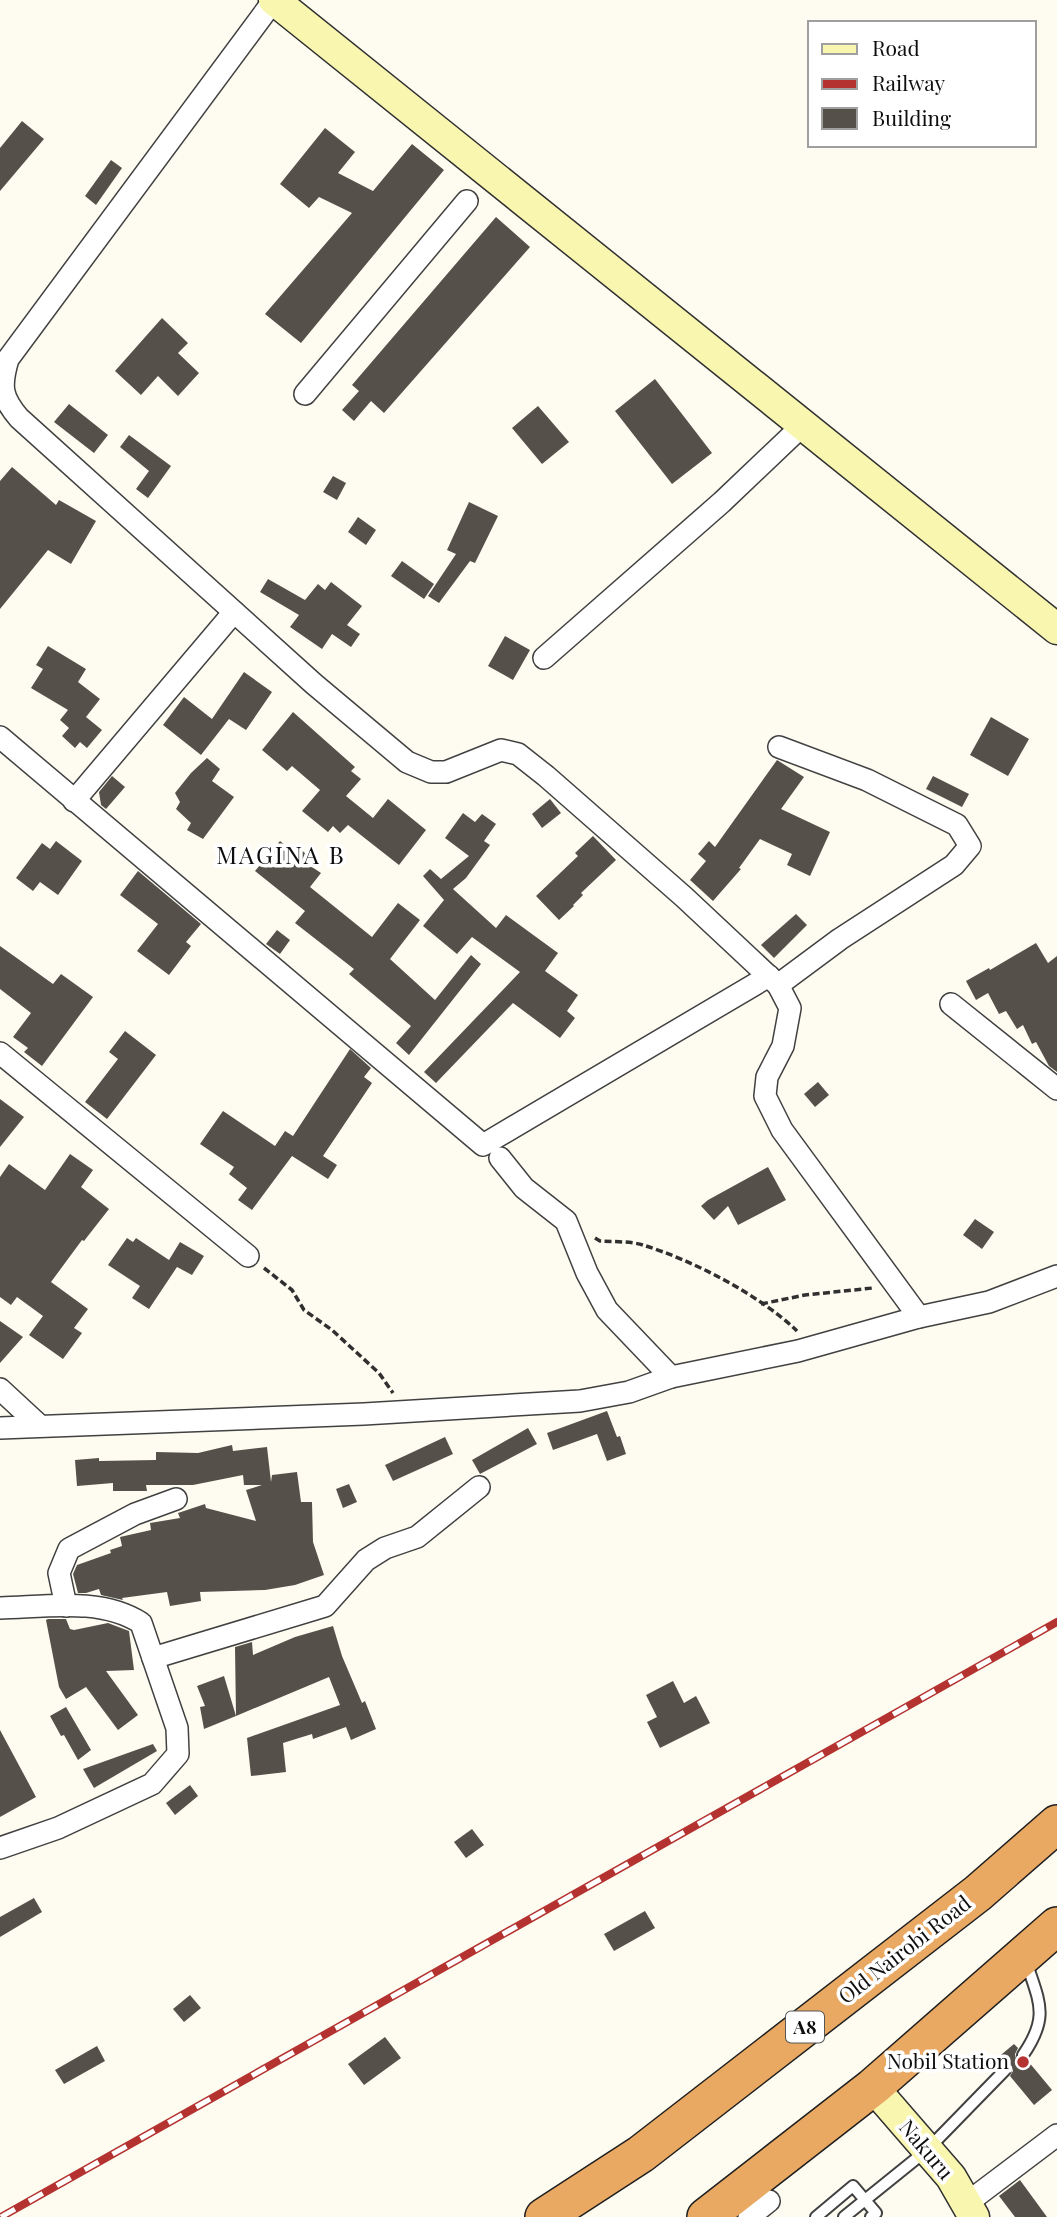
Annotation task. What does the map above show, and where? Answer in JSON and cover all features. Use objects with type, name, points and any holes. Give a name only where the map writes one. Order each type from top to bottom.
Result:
[{"type":"highway","name":"Old Nairobi Road","points":[[544,2217],[641,2154],[978,1894],[1057,1824]]},
{"type":"highway","points":[[706,2217],[873,2088],[1057,1926]]},
{"type":"street","points":[[919,1317],[782,1130],[765,1096],[767,1077],[783,1046],[790,1008],[774,980],[684,897],[518,754],[501,750],[446,772],[431,772],[407,762],[314,684],[13,411],[1,390],[4,356],[274,0],[477,190],[804,424],[1057,628]]},
{"type":"street","points":[[305,394],[477,190]]},
{"type":"street","points":[[544,658],[722,502],[804,424]]},
{"type":"street","points":[[74,801],[234,612]]},
{"type":"street","points":[[0,737],[483,1145],[774,980],[954,865],[970,846],[957,825],[867,780],[779,747]]},
{"type":"street","points":[[951,1004],[1057,1089]]},
{"type":"street","points":[[0,1053],[248,1256]]},
{"type":"street","points":[[500,1158],[524,1188],[566,1221],[587,1273],[607,1310],[671,1377]]},
{"type":"street","points":[[0,1427],[406,1412],[580,1401],[629,1392],[671,1377],[814,1346],[919,1317],[989,1302],[1057,1276]]},
{"type":"street","points":[[0,1389],[40,1426]]},
{"type":"street","points":[[153,1658],[325,1605],[366,1560],[385,1548],[417,1537],[479,1487]]},
{"type":"street","points":[[66,1606],[59,1573],[69,1549],[135,1514],[176,1499]]},
{"type":"street","points":[[0,1608],[66,1606],[112,1609],[141,1623],[177,1728],[178,1754],[152,1784],[58,1828],[0,1848]]},
{"type":"street","name":"Nakuru","points":[[873,2088],[951,2178],[970,2210]]},
{"type":"street","points":[[970,2210],[1057,2135]]},
{"type":"street","points":[[749,2217],[769,2201]]},
{"type":"lane","points":[[1023,2055],[1036,2037],[1040,2021],[1040,2004],[1024,1955]]},
{"type":"lane","points":[[844,2217],[927,2150],[1005,2070]]},
{"type":"lane","points":[[816,2217],[853,2186],[876,2213],[871,2217]]},
{"type":"path","points":[[566,1221],[600,1241],[640,1244],[693,1264],[761,1304],[789,1323],[814,1346]]},
{"type":"path","points":[[248,1256],[292,1290],[304,1310],[332,1330],[379,1373],[406,1412]]},
{"type":"path","points":[[761,1304],[805,1295],[897,1287]]},
{"type":"building","points":[[22,121],[44,139],[0,191],[0,148]]},
{"type":"building","points":[[325,128],[355,152],[338,173],[373,191],[412,144],[444,170],[301,343],[265,314],[352,213],[319,197],[309,208],[280,184]]},
{"type":"building","points":[[111,160],[122,168],[96,205],[85,196]]},
{"type":"building","points":[[496,217],[530,247],[384,413],[371,401],[354,421],[342,410],[359,391],[352,385]]},
{"type":"building","points":[[162,318],[188,343],[178,353],[199,373],[178,396],[158,376],[141,395],[115,371]]},
{"type":"building","points":[[655,379],[712,453],[672,484],[615,411]]},
{"type":"building","points":[[69,404],[108,435],[94,453],[54,422]]},
{"type":"building","points":[[538,406],[569,442],[542,464],[512,428]]},
{"type":"building","points":[[129,435],[171,466],[148,498],[136,489],[149,471],[120,447]]},
{"type":"building","points":[[12,467],[56,505],[59,500],[96,521],[71,564],[48,550],[0,609],[0,481]]},
{"type":"building","points":[[333,476],[346,483],[337,500],[323,492]]},
{"type":"building","points":[[469,502],[498,516],[475,563],[470,561],[439,603],[428,596],[456,554],[447,550]]},
{"type":"building","points":[[358,517],[376,530],[366,545],[348,532]]},
{"type":"building","points":[[402,561],[434,584],[424,599],[391,576]]},
{"type":"building","points":[[268,579],[305,600],[318,584],[325,590],[331,582],[362,606],[347,625],[360,634],[351,647],[332,634],[322,649],[290,627],[299,615],[260,592]]},
{"type":"building","points":[[505,636],[530,650],[513,680],[488,666]]},
{"type":"building","points":[[48,646],[86,669],[78,682],[100,699],[86,717],[102,730],[87,748],[80,742],[75,748],[62,736],[69,728],[60,720],[68,710],[31,688],[43,669],[36,665]]},
{"type":"building","points":[[244,672],[272,692],[246,730],[229,719],[201,755],[163,725],[184,697],[212,719]]},
{"type":"building","points":[[293,712],[355,767],[351,771],[361,779],[346,796],[373,818],[388,799],[426,830],[399,865],[348,825],[340,833],[333,826],[328,832],[302,811],[320,790],[292,766],[287,771],[262,750]]},
{"type":"building","points":[[991,717],[1029,739],[1008,776],[970,755]]},
{"type":"building","points":[[207,758],[220,769],[212,781],[234,797],[203,839],[187,830],[191,823],[176,809],[180,802],[175,793]]},
{"type":"building","points":[[777,760],[804,777],[781,809],[830,832],[810,876],[787,865],[792,854],[760,839],[739,868],[741,869],[713,901],[690,880],[706,861],[698,854],[709,841],[715,847]]},
{"type":"building","points":[[112,776],[125,787],[106,809],[101,805],[99,792]]},
{"type":"building","points":[[933,776],[969,794],[962,807],[926,789]]},
{"type":"building","points":[[550,799],[561,813],[542,828],[532,814]]},
{"type":"building","points":[[463,813],[475,822],[482,814],[496,824],[484,841],[490,845],[466,878],[453,889],[496,928],[506,915],[558,953],[545,971],[578,995],[567,1011],[575,1018],[560,1038],[513,1003],[436,1083],[424,1072],[520,972],[472,937],[457,954],[423,926],[444,900],[423,876],[430,869],[441,879],[469,856],[445,838]]},
{"type":"building","points":[[593,836],[616,860],[581,893],[583,895],[559,920],[536,896],[578,856],[575,853]]},
{"type":"building","points":[[56,841],[82,861],[58,895],[40,882],[33,891],[16,878],[42,843],[50,849]]},
{"type":"building","points":[[280,841],[296,854],[300,849],[316,862],[312,867],[321,873],[310,887],[372,937],[398,903],[420,920],[390,959],[435,1000],[471,955],[481,964],[409,1055],[396,1043],[411,1026],[349,974],[354,969],[295,923],[305,911],[255,871]]},
{"type":"building","points":[[138,871],[201,924],[186,942],[191,946],[169,975],[137,951],[158,924],[120,895]]},
{"type":"building","points":[[796,914],[807,925],[774,958],[761,945]]},
{"type":"building","points":[[277,930],[290,940],[280,954],[266,944]]},
{"type":"building","points":[[1036,943],[1048,963],[1057,956],[1057,1072],[1049,1066],[1036,1042],[1032,1044],[1023,1025],[1017,1029],[1006,1011],[999,1014],[988,993],[976,1000],[966,981]]},
{"type":"building","points":[[0,946],[53,984],[61,974],[93,997],[42,1066],[24,1052],[28,1048],[13,1037],[31,1013],[0,989]]},
{"type":"building","points":[[125,1031],[156,1055],[107,1119],[85,1102],[118,1059],[109,1052]]},
{"type":"building","points":[[350,1049],[371,1068],[364,1077],[372,1083],[323,1156],[337,1165],[328,1179],[292,1156],[252,1210],[238,1200],[247,1188],[229,1174],[234,1167],[200,1144],[223,1111],[275,1146],[285,1131],[293,1136]]},
{"type":"building","points":[[818,1082],[829,1095],[815,1107],[804,1094]]},
{"type":"building","points":[[0,1099],[24,1117],[0,1147]]},
{"type":"building","points":[[70,1154],[93,1170],[81,1187],[109,1209],[51,1282],[88,1309],[74,1328],[82,1333],[63,1359],[29,1335],[43,1316],[17,1297],[11,1305],[0,1297],[0,1177],[9,1164],[45,1190]]},
{"type":"building","points":[[768,1167],[786,1200],[738,1225],[728,1206],[714,1220],[701,1206],[708,1200]]},
{"type":"building","points":[[975,1219],[994,1232],[982,1249],[963,1235]]},
{"type":"building","points":[[127,1238],[133,1242],[136,1238],[169,1260],[180,1242],[204,1256],[192,1275],[177,1267],[149,1309],[132,1298],[140,1286],[108,1265]]},
{"type":"building","points":[[0,1321],[23,1337],[0,1363]]},
{"type":"building","points":[[607,1411],[626,1454],[607,1461],[597,1434],[553,1450],[547,1433]]},
{"type":"building","points":[[528,1428],[537,1444],[480,1474],[472,1460]]},
{"type":"building","points":[[445,1437],[453,1454],[393,1481],[385,1465]]},
{"type":"building","points":[[232,1445],[233,1451],[267,1447],[271,1482],[272,1475],[297,1472],[301,1502],[312,1502],[313,1542],[324,1575],[295,1585],[265,1590],[200,1592],[201,1601],[170,1606],[167,1592],[122,1598],[123,1600],[101,1595],[99,1589],[78,1593],[73,1574],[77,1565],[111,1553],[110,1550],[122,1546],[120,1537],[151,1530],[150,1523],[180,1518],[178,1513],[205,1504],[206,1508],[256,1521],[246,1490],[262,1485],[244,1485],[243,1475],[193,1485],[146,1485],[147,1491],[113,1491],[113,1483],[77,1486],[75,1460],[156,1460],[156,1452],[198,1453]]},
{"type":"building","points":[[349,1484],[357,1502],[343,1508],[336,1489]]},
{"type":"building","points":[[66,1619],[70,1629],[74,1630],[108,1623],[129,1631],[134,1670],[106,1671],[138,1715],[118,1730],[86,1687],[66,1699],[59,1687],[46,1620]]},
{"type":"building","points":[[333,1626],[342,1656],[376,1729],[351,1740],[346,1727],[313,1739],[312,1734],[283,1743],[286,1772],[251,1776],[247,1738],[340,1705],[329,1677],[236,1716],[235,1647],[252,1642],[253,1655],[295,1637]]},
{"type":"building","points":[[224,1676],[236,1716],[204,1729],[200,1707],[205,1706],[197,1686]]},
{"type":"building","points":[[673,1681],[684,1703],[696,1696],[710,1723],[660,1748],[647,1722],[657,1717],[646,1695]]},
{"type":"building","points":[[66,1707],[91,1750],[78,1760],[50,1716]]},
{"type":"building","points":[[0,1730],[36,1797],[0,1817]]},
{"type":"building","points":[[153,1744],[157,1751],[94,1788],[83,1769]]},
{"type":"building","points":[[190,1785],[198,1796],[175,1815],[166,1803]]},
{"type":"building","points":[[472,1829],[484,1845],[466,1858],[454,1842]]},
{"type":"building","points":[[34,1898],[42,1912],[0,1937],[0,1917]]},
{"type":"building","points":[[645,1911],[655,1928],[614,1951],[604,1934]]},
{"type":"building","points":[[190,1995],[201,2008],[184,2022],[173,2009]]},
{"type":"building","points":[[385,2037],[401,2058],[364,2085],[348,2064]]},
{"type":"building","points":[[1014,2044],[1018,2048],[1016,2059],[1022,2063],[1028,2061],[1052,2090],[1034,2105],[1010,2076],[1013,2071],[1011,2065],[1006,2062],[1000,2064],[996,2059]]},
{"type":"building","points":[[97,2046],[105,2061],[64,2084],[55,2070]]},
{"type":"building","points":[[1020,2180],[1047,2217],[1015,2217],[999,2196]]},
{"type":"railway","points":[[1,2217],[1057,1622]]},
{"type":"place","name":"Nobil Station","points":[[1023,2062]]},
{"type":"district","name":"MAGINA B","points":[[281,856]]}]
